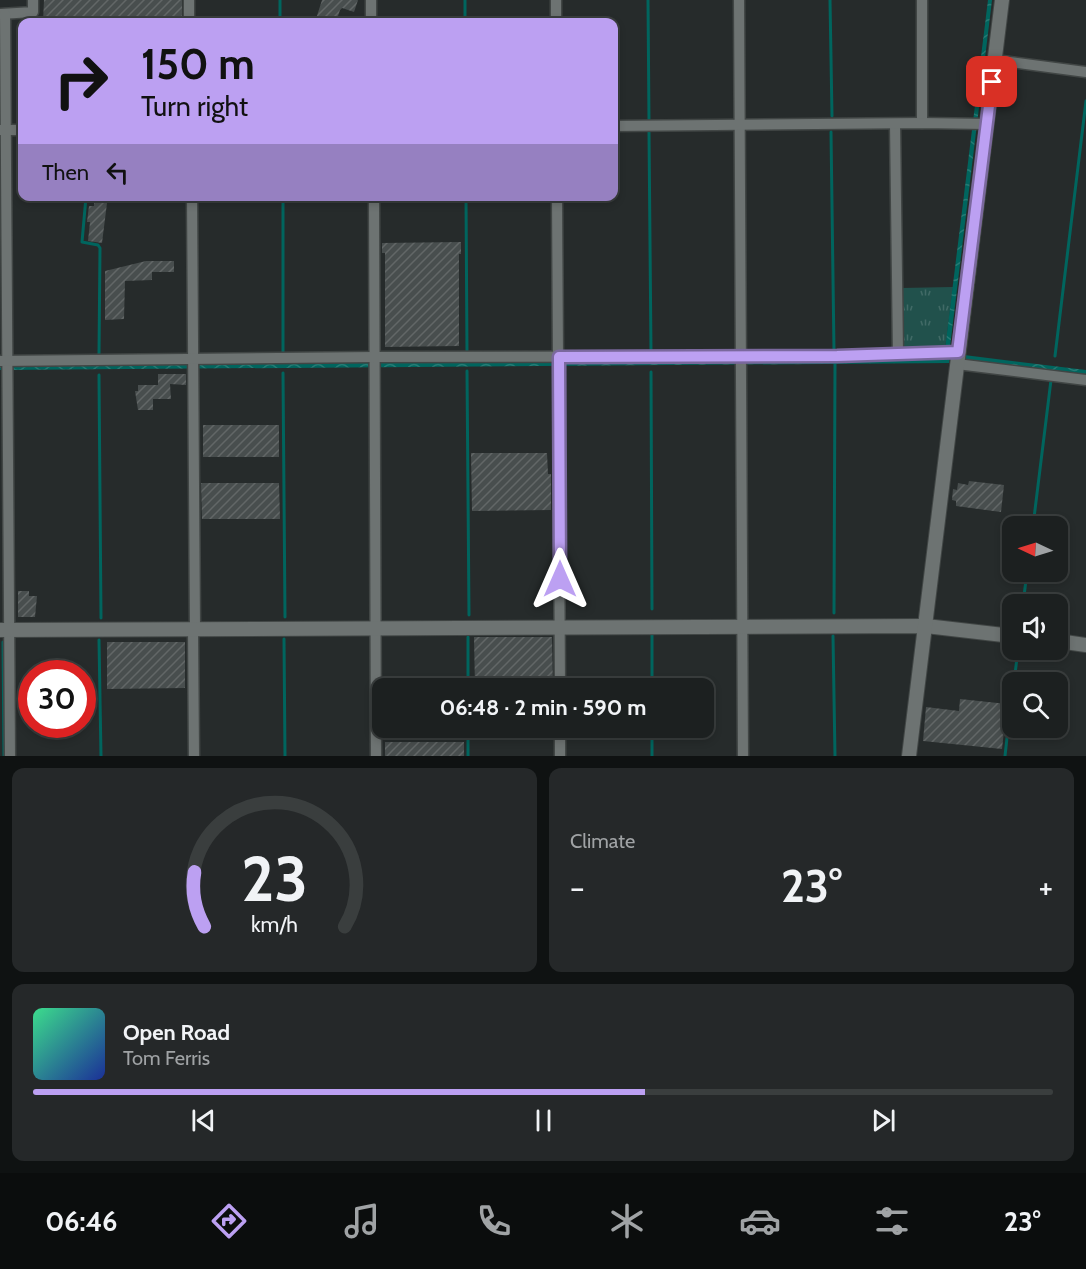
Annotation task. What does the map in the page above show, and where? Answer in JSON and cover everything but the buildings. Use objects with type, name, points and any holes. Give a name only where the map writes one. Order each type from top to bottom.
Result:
[{"type":"street","points":[[10,756],[5,630],[6,364],[2,14],[33,12],[33,0]]},
{"type":"street","points":[[189,0],[189,18]]},
{"type":"street","points":[[371,0],[371,18]]},
{"type":"street","points":[[556,0],[556,18]]},
{"type":"street","points":[[739,0],[743,756]]},
{"type":"street","points":[[922,0],[922,123]]},
{"type":"street","points":[[909,756],[958,358],[979,124],[995,60],[1002,0]]},
{"type":"street","points":[[995,60],[1086,72]]},
{"type":"street","points":[[895,124],[898,354]]},
{"type":"street","points":[[618,126],[979,124]]},
{"type":"street","points":[[192,201],[194,756]]},
{"type":"street","points":[[374,201],[376,756]]},
{"type":"street","points":[[557,201],[560,678]]},
{"type":"street","points":[[6,364],[742,360],[898,354],[958,358],[1086,380]]},
{"type":"street","points":[[5,630],[926,626],[1002,635]]},
{"type":"street","points":[[1068,642],[1086,645]]},
{"type":"street","points":[[560,738],[560,756]]},
{"type":"green space","points":[[953,287],[945,349],[902,351],[902,288]]},
{"type":"water","points":[[988,0],[992,0],[950,347],[945,349]]},
{"type":"water","points":[[964,355],[1086,370],[1086,374],[964,359]]},
{"type":"water","points":[[950,358],[949,363],[0,370],[0,364]]},
{"type":"waterway","points":[[280,0],[280,18]]},
{"type":"waterway","points":[[465,0],[465,18]]},
{"type":"waterway","points":[[648,0],[649,121]]},
{"type":"waterway","points":[[830,0],[832,116]]},
{"type":"waterway","points":[[1055,356],[1086,101]]},
{"type":"waterway","points":[[649,132],[651,352]]},
{"type":"waterway","points":[[831,132],[834,351]]},
{"type":"waterway","points":[[86,201],[82,242],[98,245],[100,248],[99,355]]},
{"type":"waterway","points":[[283,201],[283,355]]},
{"type":"waterway","points":[[466,201],[467,353]]},
{"type":"waterway","points":[[834,613],[835,364]]},
{"type":"waterway","points":[[467,371],[469,615]]},
{"type":"waterway","points":[[651,372],[652,609]]},
{"type":"waterway","points":[[283,373],[285,617]]},
{"type":"waterway","points":[[99,375],[101,618]]},
{"type":"waterway","points":[[1034,516],[1051,380]]},
{"type":"waterway","points":[[1024,594],[1026,582]]},
{"type":"waterway","points":[[652,634],[652,678]]},
{"type":"waterway","points":[[833,636],[835,756]]},
{"type":"waterway","points":[[468,637],[468,678]]},
{"type":"waterway","points":[[284,639],[285,756]]},
{"type":"waterway","points":[[99,640],[101,756]]},
{"type":"waterway","points":[[3,642],[4,756]]},
{"type":"waterway","points":[[1015,672],[1017,660]]},
{"type":"waterway","points":[[468,738],[468,756]]},
{"type":"waterway","points":[[652,738],[652,756]]},
{"type":"waterway","points":[[1005,756],[1007,738]]},
{"type":"route","points":[[560,579],[559,357],[837,356],[958,352],[992,82]]}]
